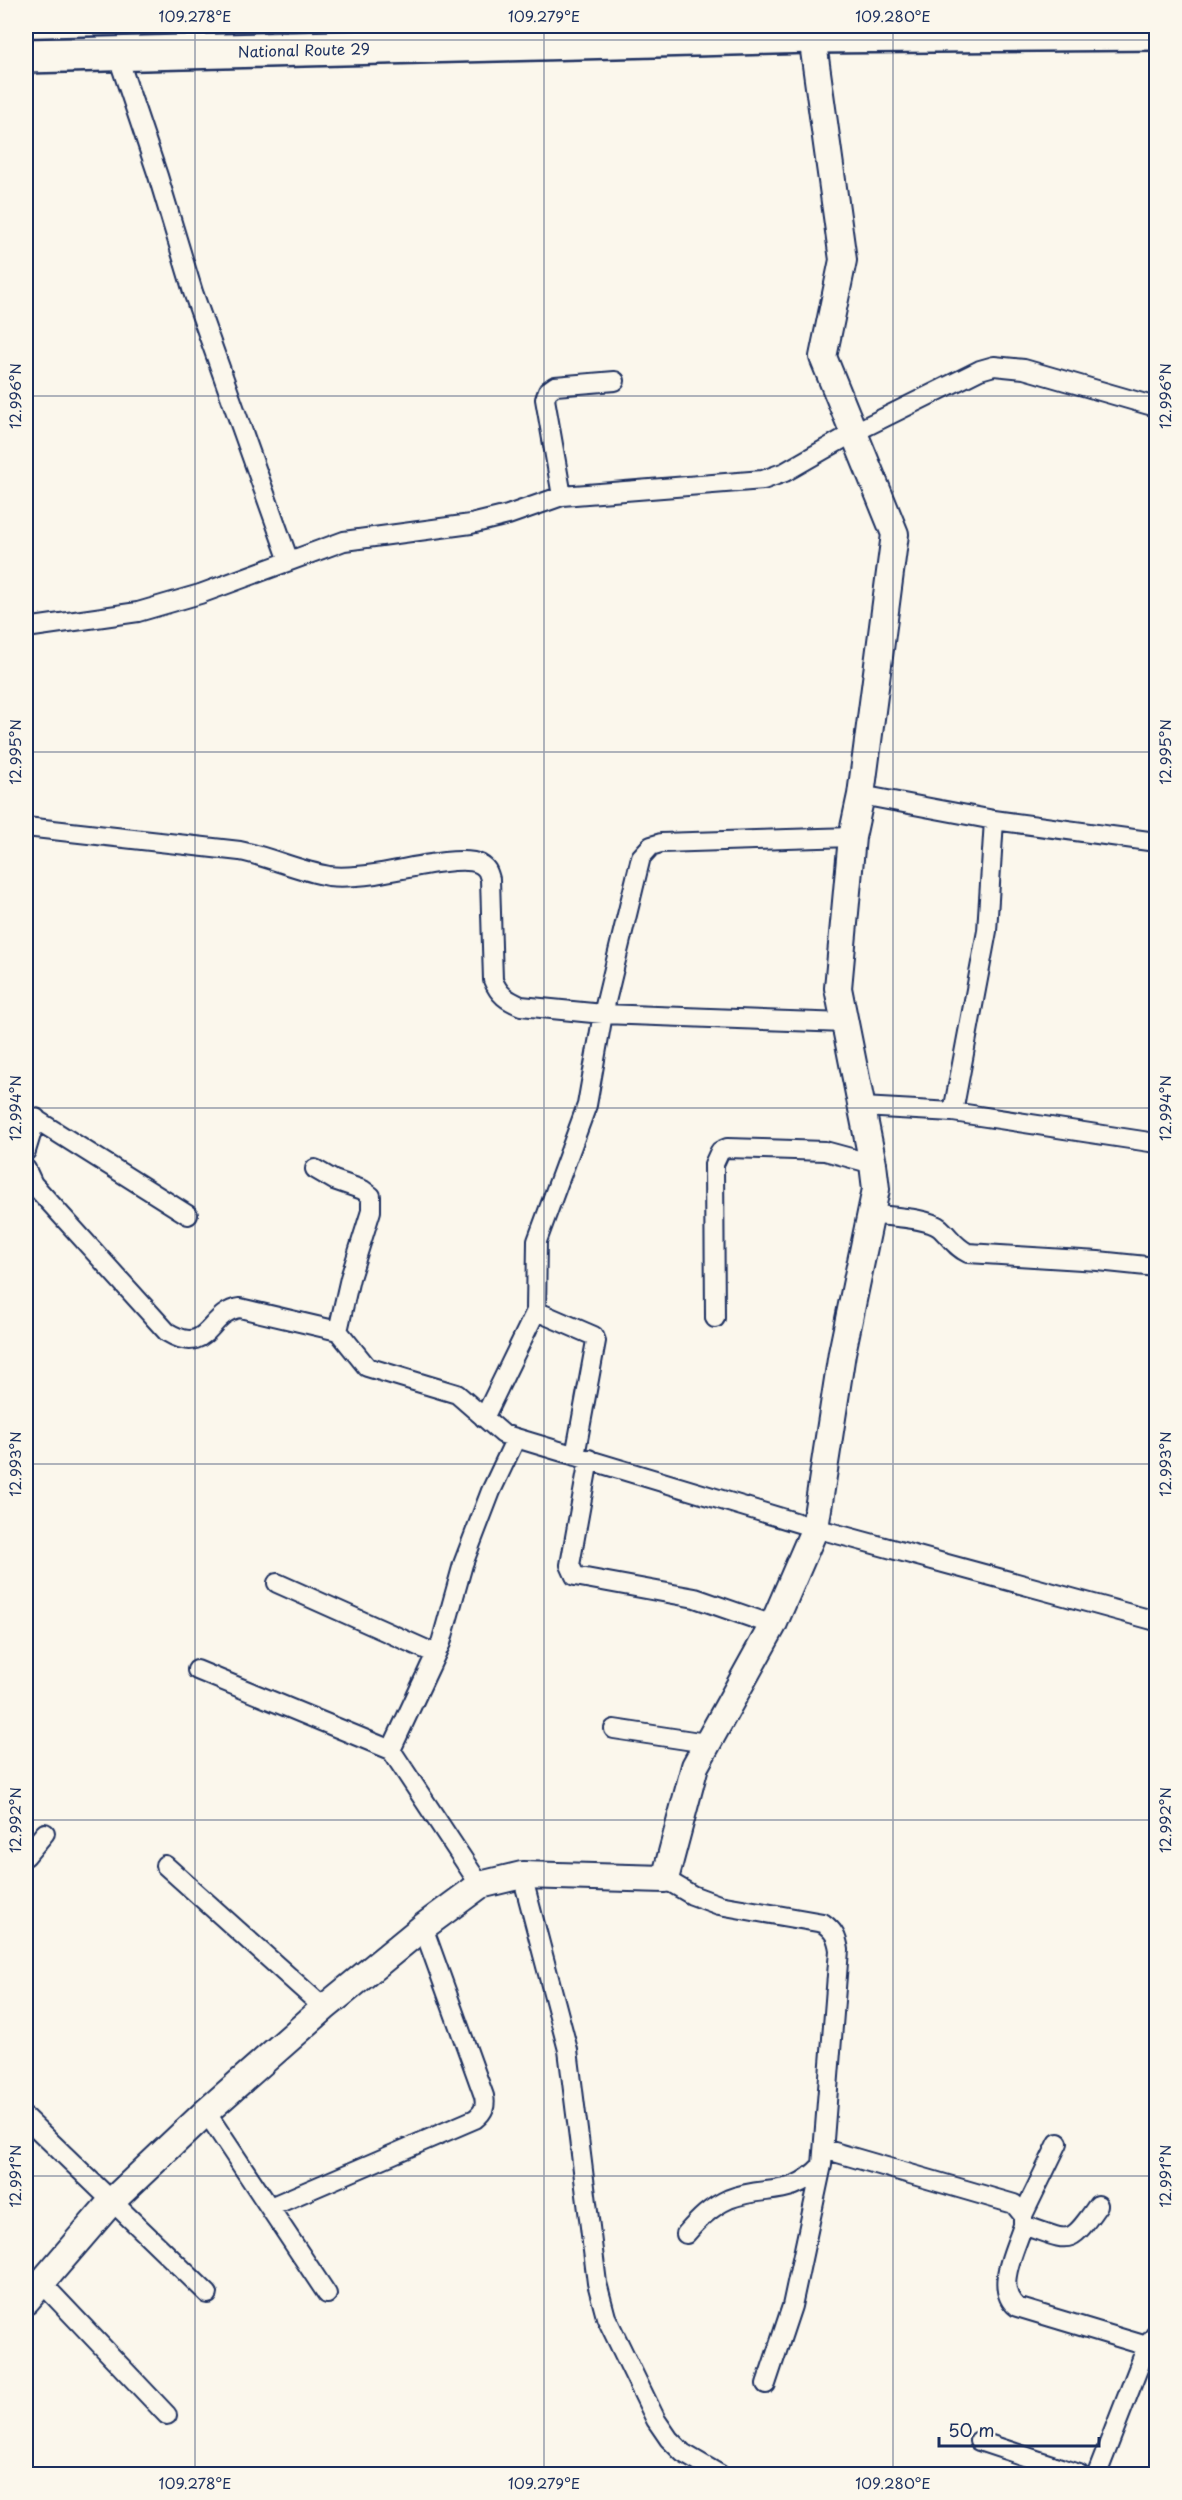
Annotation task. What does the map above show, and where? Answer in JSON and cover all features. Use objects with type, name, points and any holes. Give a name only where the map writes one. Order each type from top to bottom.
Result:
[{"type":"highway","name":"National Route 29","points":[[26,56],[813,36],[1156,33]]},
{"type":"street","points":[[665,1879],[695,1766],[773,1625],[815,1528],[842,1353],[876,1189],[838,988],[852,837],[861,795],[894,534],[823,357],[843,260],[813,36]]},
{"type":"street","points":[[117,54],[158,176],[203,324],[289,561]]},
{"type":"street","points":[[26,628],[138,612],[200,594],[344,541],[471,524],[508,515],[562,496],[763,480],[785,472],[853,433],[980,370],[994,366],[1024,369],[1156,407]]},
{"type":"street","points":[[562,496],[545,399],[548,391],[555,386],[615,381]]},
{"type":"street","points":[[861,795],[994,820],[1156,842]]},
{"type":"street","points":[[953,1112],[987,931],[994,820]]},
{"type":"street","points":[[26,827],[240,850],[317,873],[341,877],[452,862],[479,863],[487,869],[490,879],[493,980],[498,993],[521,1006],[603,1014],[845,1023]]},
{"type":"street","points":[[484,1418],[536,1311],[537,1241],[587,1105],[603,1014],[641,857],[651,846],[852,837]]},
{"type":"street","points":[[862,1107],[953,1112],[1156,1143]]},
{"type":"street","points":[[26,1151],[31,1116],[188,1215]]},
{"type":"street","points":[[716,1318],[714,1164],[720,1151],[727,1149],[825,1151],[873,1164]]},
{"type":"street","points":[[26,1169],[33,1184],[167,1332],[177,1338],[186,1340],[203,1336],[227,1311],[240,1308],[338,1331],[367,1367],[458,1394],[502,1434],[815,1528],[1156,1621]]},
{"type":"street","points":[[315,1169],[334,1180],[363,1190],[371,1196],[372,1202],[350,1278],[338,1331]]},
{"type":"street","points":[[870,1214],[929,1222],[940,1228],[958,1248],[968,1254],[1098,1261],[1156,1267]]},
{"type":"street","points":[[536,1311],[594,1336],[596,1341],[570,1565],[575,1576],[695,1598],[773,1625]]},
{"type":"street","points":[[391,1750],[441,1643],[463,1564],[491,1491],[516,1438]]},
{"type":"street","points":[[277,1583],[436,1654]]},
{"type":"street","points":[[197,1670],[391,1750],[480,1885]]},
{"type":"street","points":[[614,1729],[706,1743]]},
{"type":"street","points":[[26,1856],[45,1833]]},
{"type":"street","points":[[165,1865],[324,2008]]},
{"type":"street","points":[[522,1875],[568,2050],[597,2283],[606,2318],[656,2420],[669,2439],[683,2453],[719,2475]]},
{"type":"street","points":[[167,2415],[33,2292],[111,2202],[206,2112],[324,2008],[423,1927],[480,1885],[522,1875],[665,1879],[692,1895],[719,1905],[823,1923],[832,1929],[839,1950],[823,2157],[792,2306],[766,2384]]},
{"type":"street","points":[[270,2208],[482,2114],[484,2096],[423,1927]]},
{"type":"street","points":[[206,2112],[327,2294]]},
{"type":"street","points":[[26,2118],[208,2294]]},
{"type":"street","points":[[1058,2143],[1023,2220],[1005,2282],[1007,2296],[1017,2307],[1152,2340],[1097,2475]]},
{"type":"street","points":[[823,2157],[1014,2204],[1023,2220],[1061,2238],[1068,2238],[1079,2232],[1098,2205]]},
{"type":"street","points":[[686,2234],[707,2212],[727,2200],[798,2185],[810,2179],[823,2157]]},
{"type":"street","points":[[979,2441],[1079,2475]]}]
